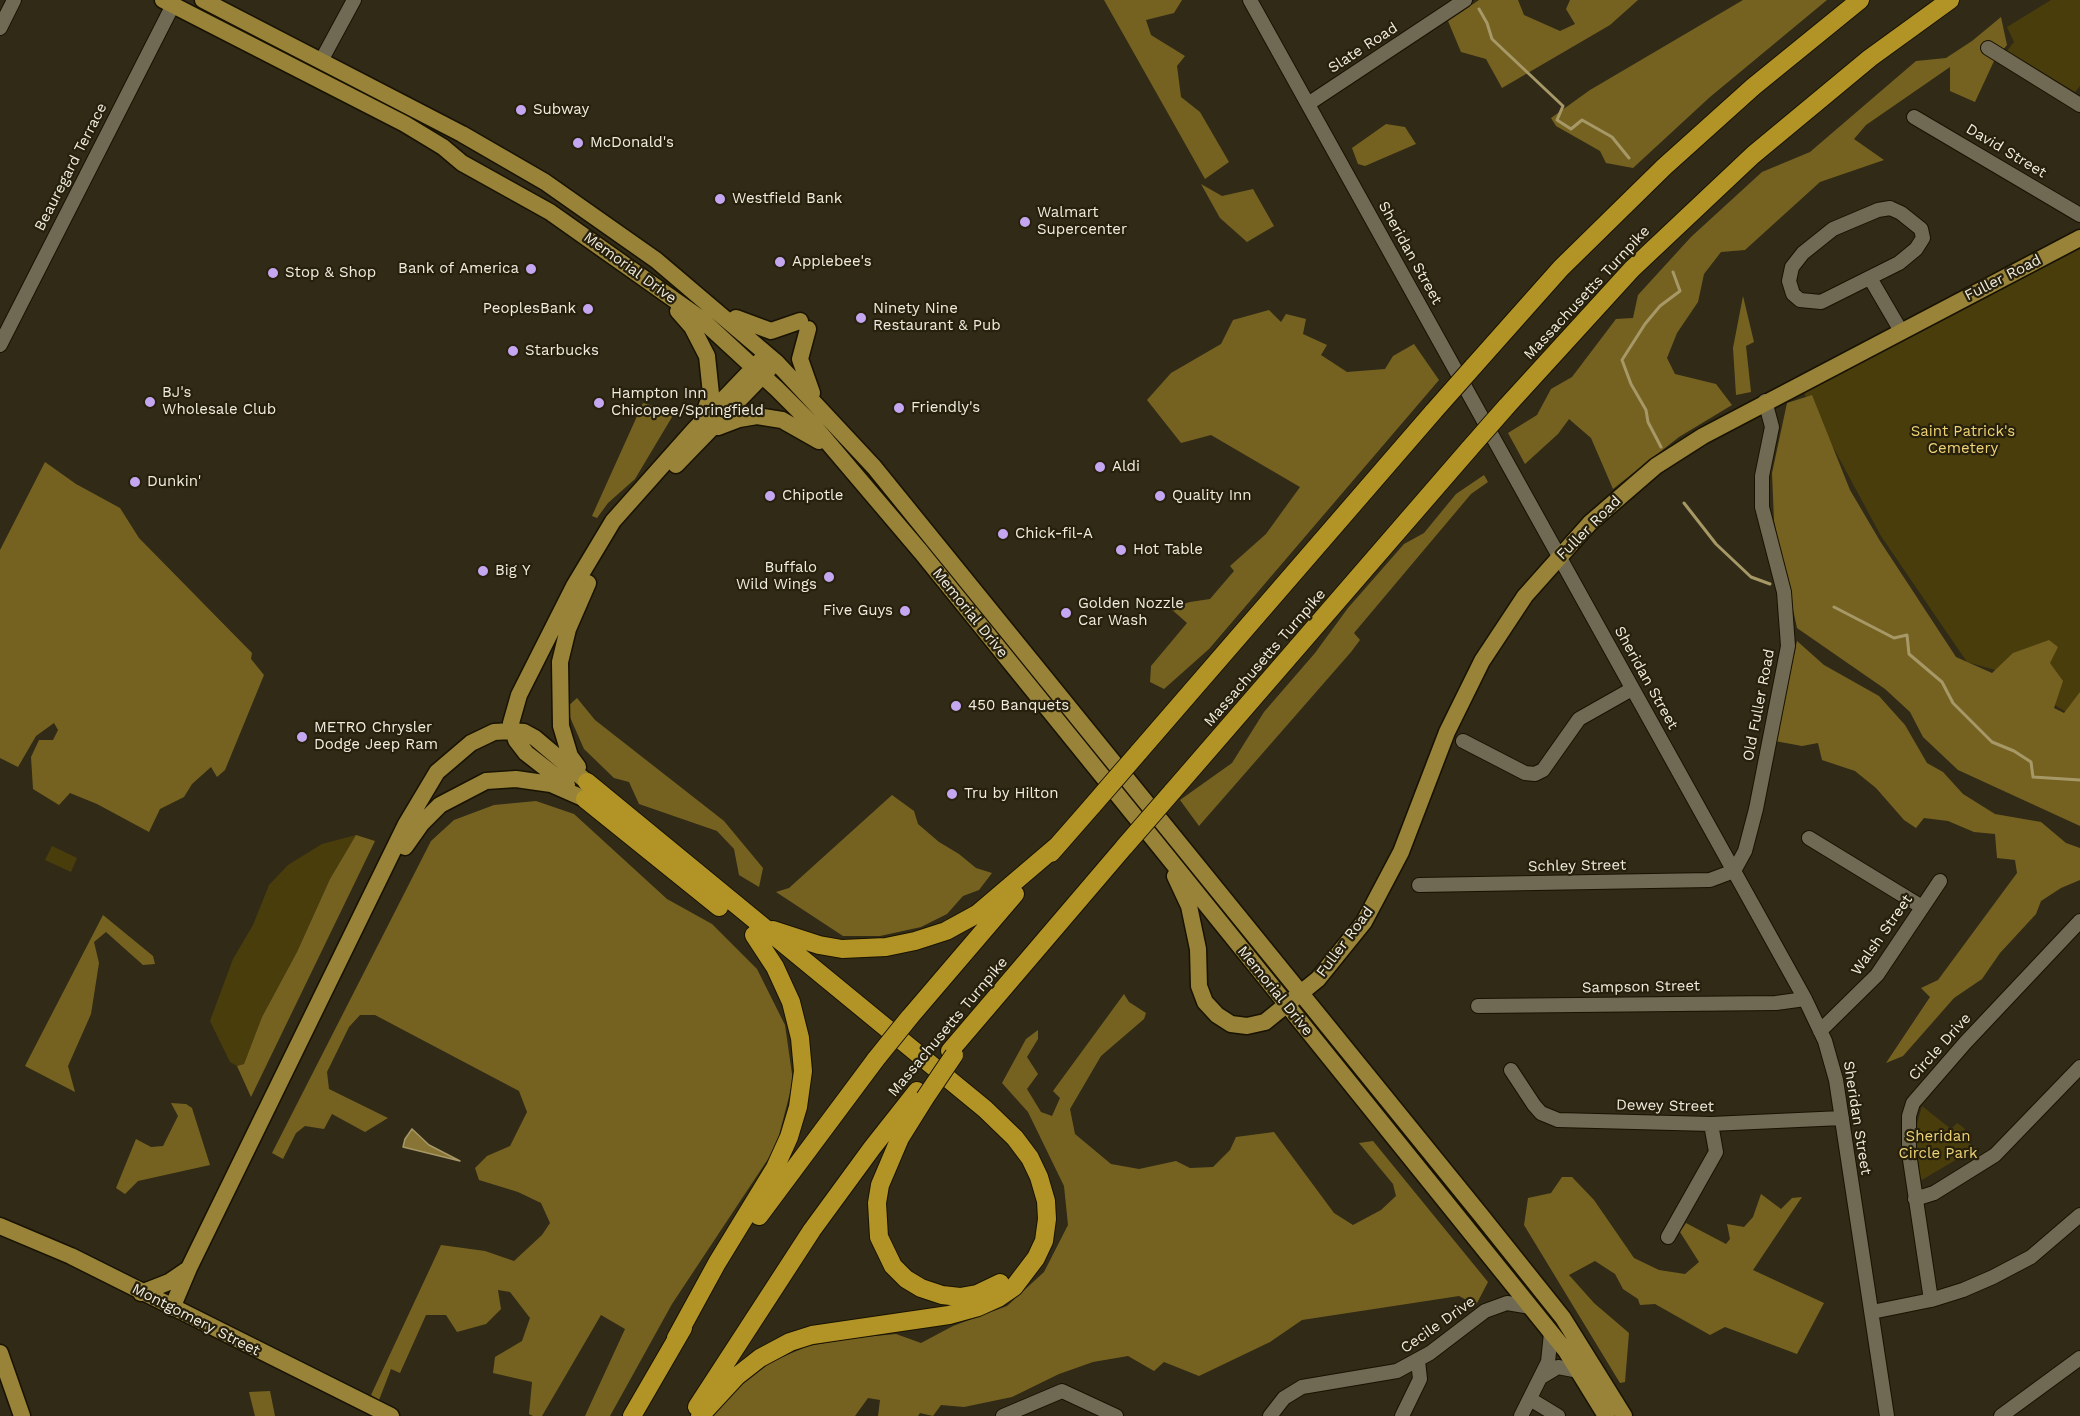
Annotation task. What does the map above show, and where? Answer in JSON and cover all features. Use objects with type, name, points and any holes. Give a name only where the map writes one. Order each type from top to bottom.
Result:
[{"type":"highway","points":[[676,1338],[779,1187],[909,1018],[1434,411],[1561,268],[1664,166],[1753,87],[1860,0]]},
{"type":"highway","name":"Massachusetts Turnpike","points":[[692,1416],[812,1230],[921,1095],[984,1010],[1506,407],[1632,269],[1735,171],[1870,58],[1950,0]]},
{"type":"highway","points":[[586,790],[756,929],[968,1108],[1001,1138],[1017,1158],[1027,1175],[1036,1210],[1032,1241],[1027,1254],[1012,1274],[977,1294],[951,1296],[921,1288],[906,1279],[893,1266],[879,1237],[877,1203],[880,1185],[921,1095]]},
{"type":"highway","points":[[756,929],[842,949],[886,947],[915,941],[946,931],[976,914],[1001,896],[1058,845]]},
{"type":"highway","points":[[632,1416],[717,1263],[775,1168],[789,1137],[798,1107],[803,1071],[800,1038],[791,1002],[756,929]]},
{"type":"highway","points":[[700,1416],[737,1376],[760,1358],[790,1342],[812,1335],[949,1315],[978,1307],[998,1298],[1014,1287],[1036,1258],[1044,1241],[1047,1219],[1039,1177],[1015,1138],[985,1109],[756,929]]},
{"type":"main road","name":"Memorial Drive","points":[[206,1],[444,125],[525,170],[589,211],[656,260],[772,358],[874,467],[966,600],[1163,851],[1294,1001],[1563,1318],[1624,1416]]},
{"type":"main road","name":"Memorial Drive","points":[[168,2],[436,143],[462,162],[550,212],[700,318],[759,371],[814,426],[1191,857],[1294,1001],[1551,1333],[1579,1371],[1606,1416]]},
{"type":"main road","points":[[436,143],[444,125]]},
{"type":"main road","name":"Fuller Road","points":[[1163,851],[1189,906],[1198,948],[1199,986],[1205,1002],[1217,1015],[1231,1024],[1247,1026],[1265,1022],[1294,1001],[1345,947],[1376,901],[1412,825],[1447,732],[1482,661],[1525,596],[1558,557],[1605,509],[1656,466],[1702,436],[2080,238]]},
{"type":"main road","points":[[656,287],[693,327],[707,356],[711,394],[706,410],[693,431]]},
{"type":"main road","points":[[718,311],[771,331],[804,325],[800,359],[805,379],[817,405]]},
{"type":"main road","points":[[586,790],[526,753],[512,731],[512,710],[596,546],[632,497],[693,431],[772,358]]},
{"type":"main road","points":[[586,790],[570,756],[561,726],[560,662],[568,629],[596,565],[615,537],[653,488],[714,429],[759,371]]},
{"type":"main road","points":[[714,429],[739,419],[757,416],[775,419],[802,429],[837,452]]},
{"type":"main road","points":[[172,1308],[189,1268],[424,791],[453,756],[471,743],[494,732],[512,731]]},
{"type":"main road","points":[[172,1308],[193,1279],[406,847],[422,823],[440,805],[486,782],[516,779],[586,790]]},
{"type":"main road","name":"Montgomery Street","points":[[0,1226],[71,1256],[391,1416]]},
{"type":"main road","points":[[141,1293],[169,1282],[189,1268]]},
{"type":"main road","points":[[0,1353],[22,1416]]},
{"type":"street","points":[[0,27],[14,0]]},
{"type":"street","points":[[321,61],[354,0]]},
{"type":"street","name":"Sheridan Street","points":[[1250,0],[1805,999],[1820,1031],[1836,1080],[1887,1416]]},
{"type":"street","name":"Slate Road","points":[[1308,104],[1466,0]]},
{"type":"street","name":"Beauregard Terrace","points":[[0,345],[168,2]]},
{"type":"street","points":[[1988,48],[2080,105]]},
{"type":"street","name":"David Street","points":[[1914,117],[2080,215]]},
{"type":"street","points":[[1890,208],[1912,220],[1921,229],[1923,238],[1916,249],[1899,263],[1870,278],[1821,302],[1810,303],[1800,300],[1793,294],[1789,281],[1792,267],[1803,253],[1833,229],[1878,210],[1890,208]]},
{"type":"street","points":[[1870,278],[1901,331]]},
{"type":"street","name":"Old Fuller Road","points":[[1734,871],[1745,850],[1756,809],[1788,646],[1784,592],[1762,507],[1762,476],[1772,427],[1765,401]]},
{"type":"street","points":[[1463,741],[1525,773],[1535,774],[1543,770],[1579,719],[1632,689]]},
{"type":"street","points":[[1809,838],[1922,907]]},
{"type":"street","name":"Schley Street","points":[[1419,885],[1710,880],[1734,871]]},
{"type":"street","name":"Walsh Street","points":[[1820,1031],[1876,975],[1940,881]]},
{"type":"street","name":"Circle Drive","points":[[1931,1300],[1915,1199],[1908,1132],[1913,1104],[1957,1051],[2080,921]]},
{"type":"street","name":"Sampson Street","points":[[1478,1006],[1776,1003],[1805,999]]},
{"type":"street","points":[[1915,1199],[1934,1193],[1995,1155],[2080,1067]]},
{"type":"street","name":"Dewey Street","points":[[1511,1071],[1534,1106],[1541,1113],[1558,1120],[1710,1124],[1842,1118]]},
{"type":"street","points":[[1668,1238],[1716,1152],[1710,1124]]},
{"type":"street","points":[[1872,1312],[1931,1300],[1963,1290],[2031,1257],[2080,1215]]},
{"type":"street","name":"Cecile Drive","points":[[1270,1416],[1284,1398],[1302,1387],[1379,1375],[1419,1361],[1485,1311],[1507,1304],[1531,1307]]},
{"type":"street","points":[[1521,1416],[1542,1376],[1550,1354],[1551,1333]]},
{"type":"street","points":[[2001,1416],[2080,1359]]},
{"type":"street","points":[[1402,1416],[1420,1378],[1419,1361]]},
{"type":"street","points":[[1542,1376],[1558,1367],[1579,1371]]},
{"type":"street","points":[[1003,1416],[1062,1391],[1116,1416]]},
{"type":"street","points":[[1530,1400],[1558,1416]]},
{"type":"green space","points":[[2051,0],[2080,0],[2080,86],[2075,92],[2007,51],[2014,42],[2007,27]]},
{"type":"green space","name":"Saint Patrick's Cemetery","points":[[2080,249],[2080,715],[2071,715],[1999,671],[1967,662],[1881,536],[1804,393]]},
{"type":"green space","points":[[356,835],[330,879],[297,952],[262,1017],[244,1064],[237,1066],[230,1062],[210,1021],[233,959],[253,925],[269,885],[288,865],[322,844]]},
{"type":"green space","points":[[52,846],[77,858],[71,872],[45,860]]},
{"type":"green space","name":"Sheridan Circle Park","points":[[1922,1106],[1951,1129],[1957,1123],[1960,1125],[1965,1129],[1960,1136],[1976,1148],[1920,1181],[1915,1131]]},
{"type":"shaded area","points":[[1104,0],[1182,0],[1174,13],[1146,20],[1151,35],[1185,56],[1177,66],[1181,97],[1200,112],[1229,162],[1205,179]]},
{"type":"shaded area","points":[[1479,0],[1518,0],[1524,15],[1560,31],[1575,24],[1566,9],[1570,0],[1638,0],[1610,25],[1502,88],[1486,59],[1461,52],[1448,21]]},
{"type":"shaded area","points":[[1743,0],[1827,0],[1710,97],[1633,168],[1606,163],[1600,151],[1556,126],[1551,118],[1590,90]]},
{"type":"shaded area","points":[[2001,17],[2007,45],[1994,61],[1975,102],[1950,91],[1950,67],[1866,125],[1854,139],[1884,160],[1820,182],[1745,250],[1721,252],[1704,274],[1698,302],[1677,333],[1667,358],[1675,374],[1716,384],[1732,405],[1679,437],[1613,489],[1591,438],[1569,419],[1558,434],[1525,464],[1508,433],[1537,415],[1551,389],[1572,377],[1616,319],[1633,318],[1638,295],[1691,237],[1762,172],[1810,152],[1916,61],[1946,58],[1972,41]]},
{"type":"shaded area","points":[[1386,124],[1405,127],[1416,144],[1365,166],[1358,164],[1352,148]]},
{"type":"shaded area","points":[[1201,184],[1222,196],[1253,189],[1274,226],[1247,242],[1220,218]]},
{"type":"shaded area","points":[[1743,296],[1754,342],[1746,346],[1751,392],[1736,395],[1733,348]]},
{"type":"shaded area","points":[[1269,310],[1281,322],[1286,314],[1306,319],[1303,334],[1327,345],[1321,355],[1347,372],[1385,369],[1393,356],[1414,344],[1439,380],[1209,649],[1164,689],[1150,682],[1151,666],[1187,623],[1170,608],[1210,599],[1234,571],[1230,566],[1266,534],[1300,487],[1211,435],[1181,443],[1147,400],[1171,373],[1221,344],[1233,320]]},
{"type":"shaded area","points":[[1812,395],[1850,490],[1880,541],[1956,657],[1992,673],[2013,653],[2049,640],[2058,647],[2050,663],[2063,681],[2054,708],[2064,713],[2080,692],[2080,826],[1958,770],[1923,737],[1910,712],[1885,689],[1797,628],[1774,521],[1772,473],[1787,403]]},
{"type":"shaded area","points":[[643,403],[675,412],[635,479],[608,503],[597,518],[592,516]]},
{"type":"shaded area","points":[[45,462],[76,484],[120,508],[139,538],[252,653],[251,659],[264,675],[225,770],[217,777],[211,767],[192,784],[184,797],[160,809],[149,832],[97,804],[70,793],[59,805],[33,789],[31,757],[39,740],[53,740],[58,730],[54,723],[36,736],[18,767],[0,758],[0,550]]},
{"type":"shaded area","points":[[1484,475],[1488,482],[1471,494],[1354,633],[1360,640],[1351,652],[1199,826],[1180,800],[1232,763],[1264,712],[1315,653],[1348,608],[1404,544],[1424,533],[1456,494]]},
{"type":"shaded area","points":[[1797,641],[1824,665],[1879,696],[1905,725],[1927,763],[1943,772],[1963,794],[1995,814],[2041,822],[2066,843],[2080,848],[2080,880],[2061,888],[2041,901],[2036,914],[2000,953],[1982,979],[1954,998],[1903,1056],[1886,1063],[1930,997],[1921,988],[1938,980],[2017,873],[2015,860],[1997,858],[1995,834],[1974,832],[1948,821],[1924,818],[1916,828],[1904,820],[1876,788],[1855,771],[1822,760],[1818,743],[1802,746],[1775,741]]},
{"type":"shaded area","points":[[577,698],[595,720],[724,821],[763,868],[759,887],[739,875],[734,849],[717,831],[639,804],[629,782],[614,778],[584,749],[566,708]]},
{"type":"shaded area","points":[[892,795],[914,811],[918,824],[939,842],[976,868],[992,873],[979,890],[963,896],[947,914],[921,927],[880,936],[843,936],[776,892],[789,888]]},
{"type":"shaded area","points":[[536,801],[574,814],[667,899],[712,924],[757,969],[785,1025],[793,1081],[776,1147],[672,1304],[610,1416],[585,1416],[625,1329],[601,1315],[542,1416],[533,1416],[529,1414],[532,1382],[493,1373],[495,1357],[522,1341],[530,1318],[510,1292],[498,1290],[501,1309],[486,1324],[457,1332],[446,1315],[426,1315],[400,1373],[391,1369],[379,1400],[371,1395],[441,1245],[485,1251],[514,1261],[542,1235],[550,1223],[541,1203],[518,1192],[479,1180],[475,1168],[487,1156],[510,1146],[527,1112],[519,1091],[375,1015],[360,1015],[349,1027],[327,1072],[329,1089],[388,1118],[365,1132],[332,1114],[324,1129],[305,1126],[296,1133],[283,1159],[272,1153],[431,841],[454,820],[494,805]]},
{"type":"shaded area","points":[[356,835],[375,841],[251,1097],[237,1066],[244,1064],[262,1017],[297,952],[330,879]]},
{"type":"shaded area","points":[[103,915],[153,956],[155,964],[143,965],[106,932],[94,942],[99,963],[91,1014],[68,1066],[75,1092],[25,1066]]},
{"type":"shaded area","points":[[1124,994],[1129,1002],[1146,1013],[1144,1019],[1101,1056],[1070,1109],[1075,1134],[1111,1164],[1139,1169],[1176,1161],[1190,1168],[1213,1167],[1230,1150],[1236,1137],[1274,1132],[1334,1213],[1353,1225],[1381,1210],[1396,1196],[1393,1184],[1359,1143],[1373,1141],[1488,1282],[1476,1305],[1459,1296],[1302,1320],[1270,1342],[1199,1376],[1164,1362],[1154,1371],[1128,1356],[1093,1362],[1059,1374],[1012,1397],[964,1407],[941,1405],[933,1416],[920,1413],[918,1416],[878,1416],[880,1400],[868,1398],[855,1416],[713,1416],[737,1385],[771,1362],[808,1346],[854,1338],[896,1334],[921,1343],[953,1326],[1007,1306],[1044,1272],[1068,1225],[1064,1186],[1028,1112],[1002,1083],[1026,1039],[1038,1030],[1038,1039],[1027,1057],[1038,1074],[1027,1089],[1041,1112],[1052,1116],[1060,1098],[1053,1091]]},
{"type":"shaded area","points":[[171,1103],[186,1104],[192,1108],[210,1165],[138,1181],[125,1194],[116,1188],[136,1139],[151,1147],[163,1146],[178,1116]]},
{"type":"shaded area","points":[[412,1129],[429,1145],[460,1161],[403,1147]]},
{"type":"shaded area","points":[[1562,1177],[1572,1177],[1594,1200],[1634,1258],[1659,1270],[1685,1274],[1699,1262],[1680,1232],[1686,1223],[1726,1244],[1730,1239],[1727,1224],[1744,1227],[1753,1217],[1761,1194],[1781,1209],[1792,1198],[1802,1197],[1753,1270],[1824,1303],[1797,1354],[1725,1327],[1710,1335],[1655,1304],[1640,1305],[1638,1299],[1623,1289],[1615,1274],[1595,1261],[1569,1275],[1594,1303],[1629,1333],[1625,1382],[1620,1383],[1524,1225],[1528,1198],[1551,1193]]},
{"type":"shaded area","points":[[270,1391],[275,1416],[255,1416],[249,1392]]},
{"type":"waterway","points":[[1479,9],[1492,39],[1563,106],[1557,120],[1571,129],[1582,120],[1612,137],[1629,158]]},
{"type":"waterway","points":[[1661,447],[1622,360],[1645,324],[1660,306],[1680,291],[1673,272]]},
{"type":"waterway","points":[[1684,503],[1716,544],[1751,577],[1770,584]]},
{"type":"waterway","points":[[1834,607],[1894,638],[1907,635],[1909,654],[1942,682],[1953,703],[1992,742],[2014,751],[2031,762],[2033,777],[2080,780]]},
{"type":"place","name":"Subway","points":[[521,110]]},
{"type":"place","name":"McDonald's","points":[[578,143]]},
{"type":"place","name":"Westfield Bank","points":[[720,199]]},
{"type":"place","name":"Walmart Supercenter","points":[[1025,222]]},
{"type":"place","name":"Applebee's","points":[[780,262]]},
{"type":"place","name":"Bank of America","points":[[531,269]]},
{"type":"place","name":"Stop & Shop","points":[[273,273]]},
{"type":"place","name":"PeoplesBank","points":[[588,309]]},
{"type":"place","name":"Ninety Nine Restaurant & Pub","points":[[861,318]]},
{"type":"place","name":"Starbucks","points":[[513,351]]},
{"type":"place","name":"BJ's Wholesale Club","points":[[150,402]]},
{"type":"place","name":"Hampton Inn Chicopee/Springfield","points":[[599,403]]},
{"type":"place","name":"Friendly's","points":[[899,408]]},
{"type":"place","name":"Aldi","points":[[1100,467]]},
{"type":"place","name":"Dunkin'","points":[[135,482]]},
{"type":"place","name":"Chipotle","points":[[770,496]]},
{"type":"place","name":"Quality Inn","points":[[1160,496]]},
{"type":"place","name":"Chick-fil-A","points":[[1003,534]]},
{"type":"place","name":"Hot Table","points":[[1121,550]]},
{"type":"place","name":"Big Y","points":[[483,571]]},
{"type":"place","name":"Buffalo Wild Wings","points":[[829,577]]},
{"type":"place","name":"Five Guys","points":[[905,611]]},
{"type":"place","name":"Golden Nozzle Car Wash","points":[[1066,613]]},
{"type":"place","name":"450 Banquets","points":[[956,706]]},
{"type":"place","name":"METRO Chrysler Dodge Jeep Ram","points":[[302,737]]},
{"type":"place","name":"Tru by Hilton","points":[[952,794]]}]
